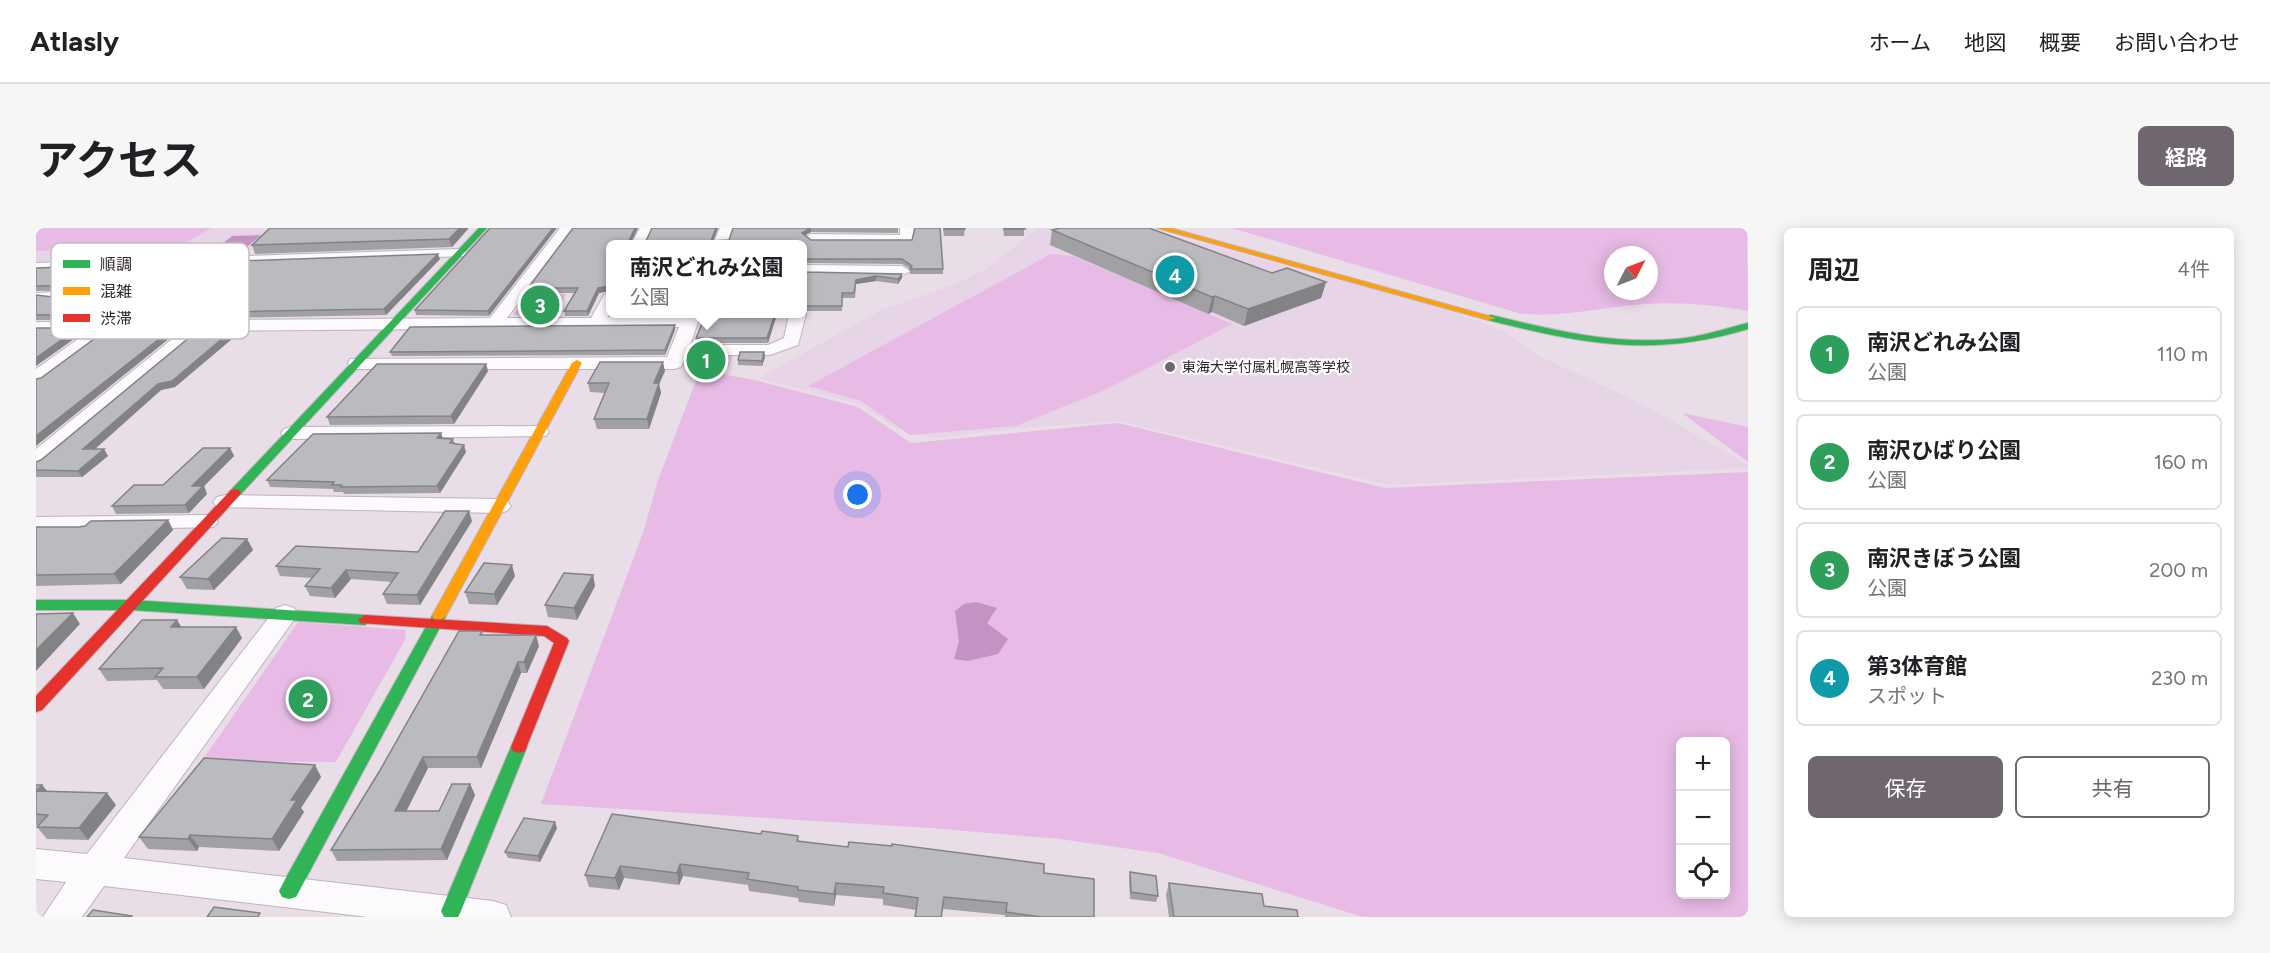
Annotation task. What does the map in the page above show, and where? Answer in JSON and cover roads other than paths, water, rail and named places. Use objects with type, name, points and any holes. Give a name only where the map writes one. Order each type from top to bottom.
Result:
[{"type":"street","points":[[36,706],[483,228]]},
{"type":"street","points":[[495,323],[567,228]]},
{"type":"street","points":[[807,255],[811,233],[907,239],[907,228]]},
{"type":"street","points":[[1161,228],[1515,324],[1596,342],[1670,344],[1704,339],[1748,326]]},
{"type":"street","points":[[249,260],[459,253]]},
{"type":"street","points":[[36,268],[51,267]]},
{"type":"street","points":[[807,277],[902,271]]},
{"type":"street","points":[[36,309],[51,298]]},
{"type":"street","points":[[597,322],[606,305]]},
{"type":"street","points":[[249,325],[597,322],[692,318],[674,363],[357,363]]},
{"type":"street","points":[[679,350],[770,350],[792,341],[796,318]]},
{"type":"street","points":[[36,378],[91,339]]},
{"type":"street","points":[[36,460],[184,339]]},
{"type":"street","points":[[289,891],[577,363]]},
{"type":"street","points":[[291,433],[539,432]]},
{"type":"street","points":[[225,502],[499,506]]},
{"type":"street","points":[[36,524],[206,522]]},
{"type":"street","points":[[36,605],[130,605],[547,631],[562,641],[451,911]]},
{"type":"street","points":[[61,917],[285,614]]},
{"type":"street","points":[[36,864],[289,891],[493,917]]},
{"type":"lane","points":[[36,296],[51,295]]},
{"type":"place","name":"第3体育館","points":[[1175,275]]},
{"type":"place","name":"南沢きぼう公園","points":[[540,305]]},
{"type":"place","name":"南沢どれみ公園","points":[[706,360]]},
{"type":"place","name":"東海大学付属札幌高等学校","points":[[1170,367]]},
{"type":"place","name":"南沢ひばり公園","points":[[308,699]]}]
